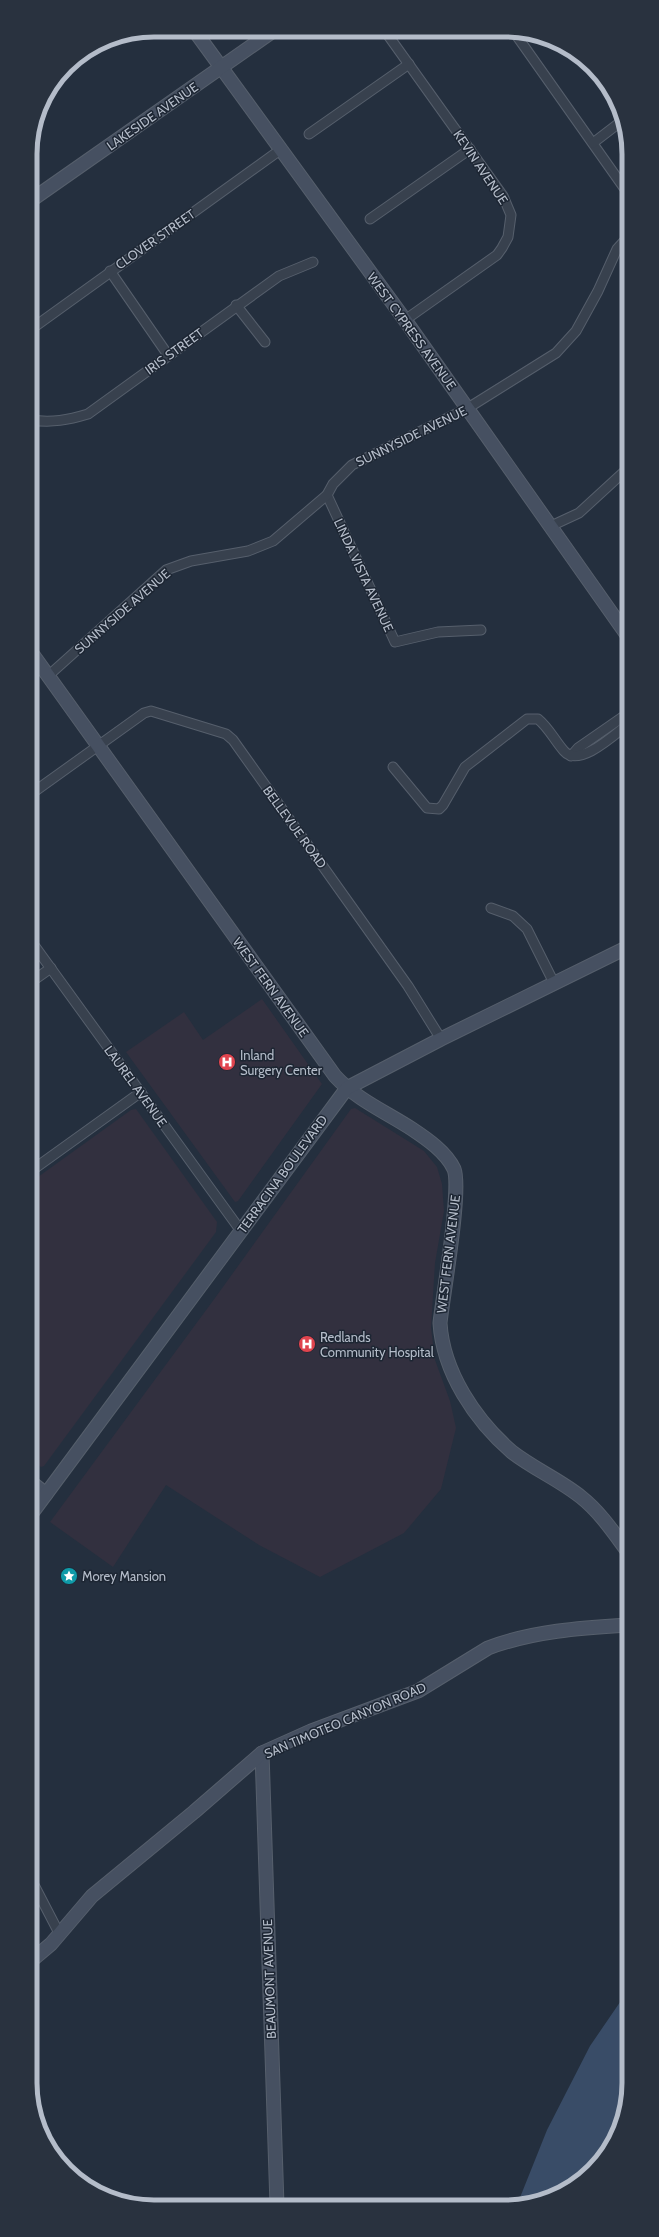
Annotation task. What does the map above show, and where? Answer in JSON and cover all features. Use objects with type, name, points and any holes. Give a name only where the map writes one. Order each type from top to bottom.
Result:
[{"type":"main road","name":"WEST CYPRESS AVENUE","points":[[199,37],[405,320],[622,627]]},
{"type":"main road","name":"LAKESIDE AVENUE","points":[[37,196],[264,37]]},
{"type":"main road","name":"WEST FERN AVENUE","points":[[37,664],[48,676],[99,745],[335,1076],[347,1088],[426,1139],[444,1155],[454,1170],[456,1193],[440,1323],[444,1355],[450,1371],[467,1399],[484,1422],[512,1451],[581,1497],[598,1514],[622,1544]]},
{"type":"main road","name":"TERRACINA BOULEVARD","points":[[37,1506],[240,1230],[347,1088],[441,1039],[622,950]]},
{"type":"main road","points":[[37,1487],[46,1494]]},
{"type":"main road","name":"SAN TIMOTEO CANYON ROAD","points":[[37,1956],[51,1944],[92,1896],[194,1812],[262,1753],[311,1731],[418,1691],[482,1651],[498,1644],[542,1632],[622,1625]]},
{"type":"main road","name":"BEAUMONT AVENUE","points":[[262,1753],[277,2200]]},
{"type":"street","name":"KEVIN AVENUE","points":[[389,37],[508,204],[511,215],[508,237],[497,255],[405,320]]},
{"type":"street","points":[[518,38],[622,185]]},
{"type":"street","points":[[309,134],[408,64]]},
{"type":"street","points":[[593,143],[618,124]]},
{"type":"street","points":[[370,219],[470,149]]},
{"type":"street","name":"CLOVER STREET","points":[[37,325],[280,150]]},
{"type":"street","name":"SUNNYSIDE AVENUE","points":[[48,676],[166,570],[191,561],[261,547],[273,541],[327,495],[333,484],[352,465],[468,408],[538,366],[556,353],[573,336],[598,291],[617,249],[622,244]]},
{"type":"street","name":"IRIS STREET","points":[[37,421],[63,421],[88,414],[236,305],[279,276],[313,262]]},
{"type":"street","points":[[110,271],[168,355]]},
{"type":"street","points":[[236,305],[265,342]]},
{"type":"street","points":[[551,526],[579,513],[622,474]]},
{"type":"street","name":"LINDA VISTA AVENUE","points":[[327,495],[396,642],[438,632],[481,630]]},
{"type":"street","name":"BELLEVUE ROAD","points":[[37,790],[144,713],[151,712],[226,734],[237,746],[408,986],[441,1039]]},
{"type":"street","points":[[393,767],[423,804],[433,809],[439,809],[443,806],[465,767],[527,719],[538,719],[565,753],[571,756],[578,748],[616,727],[622,726]]},
{"type":"street","points":[[616,727],[622,720]]},
{"type":"street","points":[[491,908],[513,916],[527,930],[554,983]]},
{"type":"street","name":"LAUREL AVENUE","points":[[37,949],[240,1230]]},
{"type":"street","points":[[37,978],[51,968]]},
{"type":"street","points":[[37,1167],[141,1092]]},
{"type":"street","points":[[37,1890],[60,1933]]},
{"type":"shaded area","points":[[262,999],[322,1084],[238,1201],[235,1202],[126,1052],[184,1012],[203,1040]]},
{"type":"shaded area","name":"Redlands Community Hospital","points":[[355,1108],[424,1151],[437,1167],[442,1184],[444,1211],[435,1263],[431,1328],[435,1360],[450,1401],[456,1428],[441,1489],[404,1533],[320,1577],[259,1545],[166,1485],[113,1567],[50,1522],[215,1298],[351,1109]]},
{"type":"shaded area","points":[[136,1109],[217,1222],[216,1232],[44,1466],[41,1467],[37,1464],[37,1178],[131,1110]]},
{"type":"water","points":[[622,1999],[622,2091],[616,2121],[606,2142],[598,2154],[582,2171],[564,2184],[543,2194],[519,2199],[547,2130],[590,2046]]},
{"type":"place","name":"Inland Surgery Center","points":[[227,1062]]},
{"type":"place","name":"Redlands Community Hospital","points":[[307,1344]]},
{"type":"place","name":"Morey Mansion","points":[[69,1576]]}]
